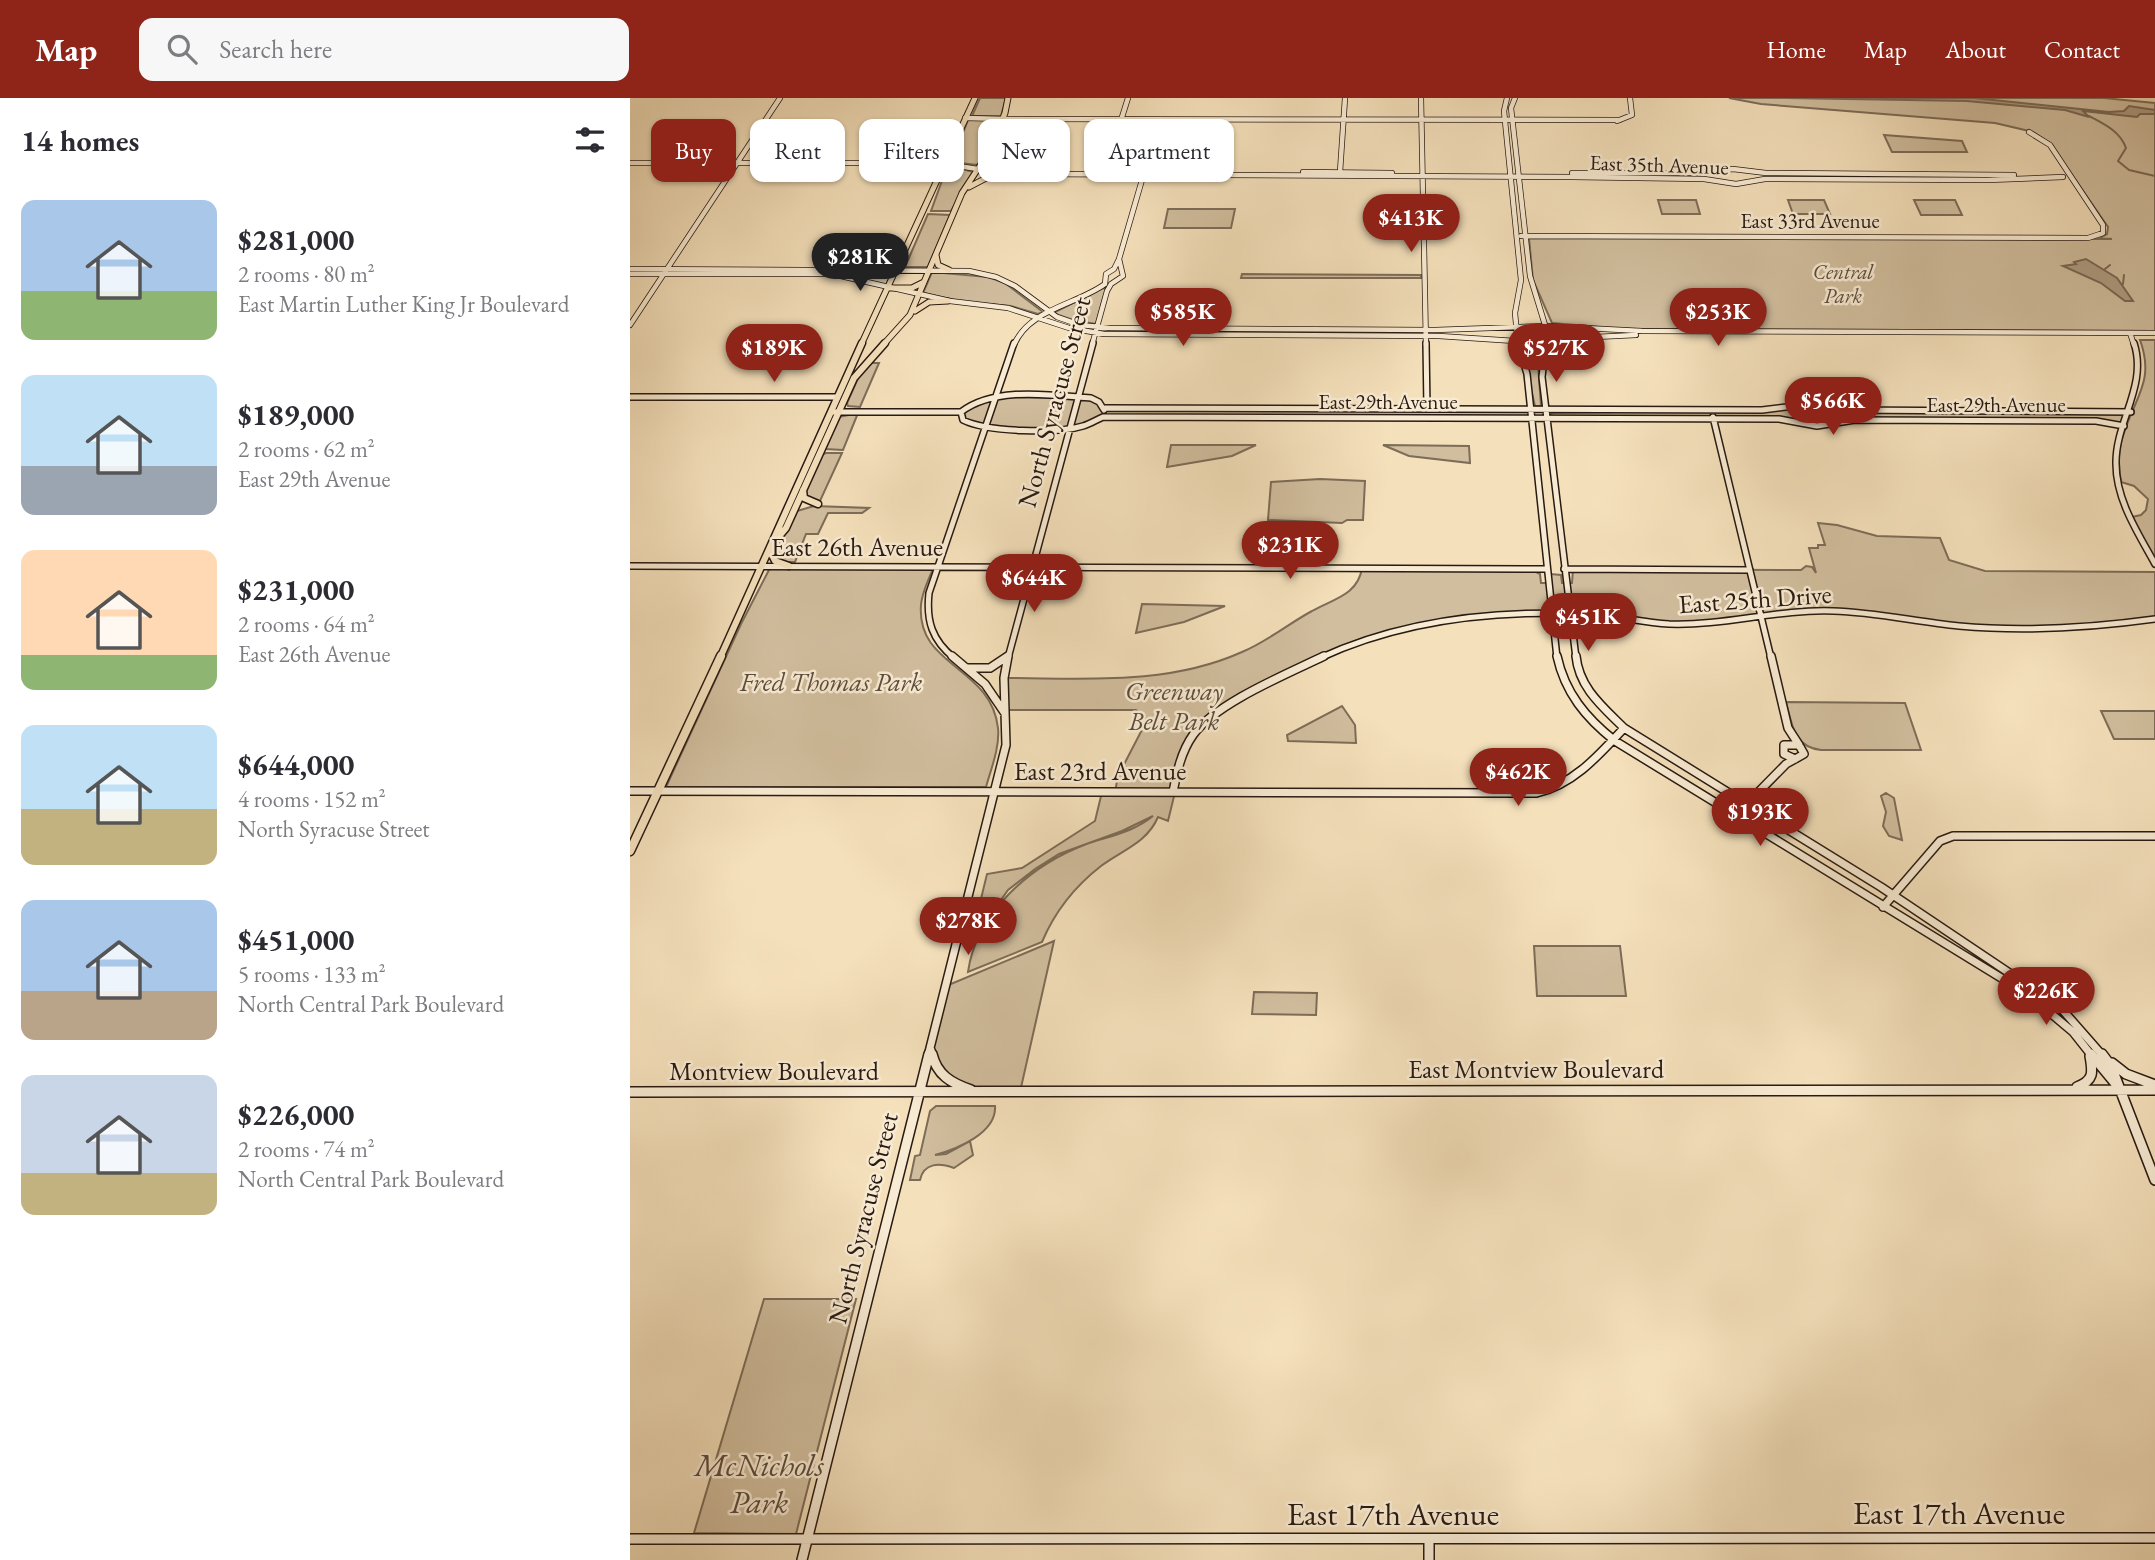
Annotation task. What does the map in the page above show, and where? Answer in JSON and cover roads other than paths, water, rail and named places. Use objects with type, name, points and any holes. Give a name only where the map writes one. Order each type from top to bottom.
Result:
[{"type":"main road","points":[[965,118],[973,98]]},
{"type":"main road","points":[[1003,119],[1011,98]]},
{"type":"main road","points":[[910,316],[962,193],[978,169]]},
{"type":"main road","points":[[962,193],[978,179]]},
{"type":"main road","points":[[630,851],[775,541],[792,496],[936,182]]},
{"type":"main road","points":[[936,255],[938,265],[949,270]]},
{"type":"main road","points":[[876,269],[902,258]]},
{"type":"main road","points":[[889,288],[912,288],[925,282]]},
{"type":"main road","points":[[775,541],[785,531],[854,378],[910,316],[925,304],[948,301]]},
{"type":"main road","points":[[864,341],[860,358],[868,361]]},
{"type":"main road","points":[[804,489],[804,498],[818,504]]},
{"type":"main road","points":[[792,496],[797,504]]},
{"type":"main road","points":[[770,551],[773,559],[789,566]]},
{"type":"street","points":[[630,325],[780,98]]},
{"type":"street","points":[[1121,119],[1128,98]]},
{"type":"street","points":[[1340,172],[1345,98]]},
{"type":"street","points":[[1421,98],[1427,409]]},
{"type":"street","points":[[1507,98],[1504,120],[1521,281],[1516,306],[1518,341],[1526,371],[1532,418],[1556,651],[1560,673],[1570,695],[1586,716],[1613,740],[2029,995],[2081,1040],[2120,1090]]},
{"type":"street","points":[[1515,98],[1511,108],[1512,120],[1531,284],[1545,326],[1542,371],[1574,652],[1579,672],[1592,697],[1624,729],[1892,895],[2042,994],[2078,1023],[2105,1055],[2126,1074],[2155,1088]]},
{"type":"street","points":[[1234,120],[1620,120],[1628,118],[1634,112],[1630,98]]},
{"type":"street","points":[[965,118],[1004,116],[1092,119]]},
{"type":"street","points":[[2029,132],[2050,145],[2071,177]]},
{"type":"street","name":"East 35th Avenue","points":[[630,163],[859,163]]},
{"type":"street","name":"East 35th Avenue","points":[[964,166],[978,169]]},
{"type":"street","name":"East 35th Avenue","points":[[1234,175],[1702,173],[1733,169],[1766,173],[2063,177]]},
{"type":"street","name":"East 35th Avenue","points":[[1253,175],[1340,172],[1422,175]]},
{"type":"street","name":"East 35th Avenue","points":[[1519,175],[1704,179],[1739,184],[1765,179],[1983,180],[2071,177]]},
{"type":"street","name":"East 33rd Avenue","points":[[1517,236],[2088,238],[2103,233],[2103,225],[2071,177]]},
{"type":"street","name":"North Syracuse Street","points":[[1106,279],[1105,274],[1110,272],[1119,260],[1139,182]]},
{"type":"street","name":"North Syracuse Street","points":[[802,1560],[1006,745],[1003,684],[1009,654],[1108,289],[1123,276],[1119,260]]},
{"type":"street","points":[[630,271],[930,269],[979,273],[1005,281],[1022,290],[1046,311],[1069,322],[1097,330]]},
{"type":"street","points":[[665,271],[829,274],[948,301],[1009,308],[1069,328],[1097,330],[1425,332],[1545,326],[1642,331],[2132,335]]},
{"type":"street","points":[[1110,272],[1121,272]]},
{"type":"street","points":[[1006,715],[985,683],[940,646],[929,624],[928,598],[1020,332],[1046,311],[1099,289],[1106,279],[1117,280]]},
{"type":"street","points":[[1425,332],[1518,341],[1643,335],[2155,335]]},
{"type":"street","points":[[2132,335],[2141,353],[2144,373],[2141,392],[2124,426],[2117,454],[2120,490],[2129,516],[2155,564]]},
{"type":"street","points":[[630,397],[837,397]]},
{"type":"street","points":[[830,412],[961,412],[978,400],[996,397],[1080,398],[1099,402],[1105,408],[1102,417]]},
{"type":"street","name":"East 29th Avenue","points":[[1105,408],[1779,410],[1810,404],[1849,410],[2131,412]]},
{"type":"street","points":[[1711,410],[1788,728],[1804,754],[1779,771],[1735,816]]},
{"type":"street","points":[[961,412],[967,424],[986,428]]},
{"type":"street","name":"East 29th Avenue","points":[[986,428],[1071,428],[1083,426],[1102,417],[1779,419],[1817,426],[1855,420],[2096,421],[2124,426]]},
{"type":"street","name":"East 26th Avenue","points":[[630,566],[938,566],[1547,573]]},
{"type":"street","points":[[1564,573],[1750,570]]},
{"type":"street","name":"East 25th Drive","points":[[1173,792],[1183,751],[1195,732],[1234,701],[1322,657],[1386,633],[1458,618],[1569,611],[1679,624],[1832,611],[1962,626],[2033,629],[2091,626],[2155,618]]},
{"type":"street","points":[[1556,651],[1574,652]]},
{"type":"street","points":[[964,667],[990,668],[1009,654]]},
{"type":"street","points":[[1779,771],[1788,728]]},
{"type":"street","points":[[1613,740],[1624,729]]},
{"type":"street","name":"East 23rd Avenue","points":[[630,791],[1528,794],[1550,791],[1567,781],[1613,740]]},
{"type":"street","points":[[1786,744],[1798,745]]},
{"type":"street","points":[[1784,754],[1795,759]]},
{"type":"street","points":[[1883,907],[1940,841],[1956,835],[2155,836]]},
{"type":"street","points":[[2069,1090],[2086,1084],[2093,1075],[2092,1060],[2081,1040]]},
{"type":"street","points":[[931,1046],[940,1075],[954,1084],[978,1092]]},
{"type":"street","points":[[2105,1055],[2118,1080],[2155,1180]]},
{"type":"street","name":"East Montview Boulevard","points":[[918,1093],[2155,1088]]},
{"type":"street","name":"Montview Boulevard","points":[[630,1092],[918,1093]]},
{"type":"street","name":"East 17th Avenue","points":[[630,1539],[2155,1538]]},
{"type":"street","points":[[1429,1540],[1429,1560]]},
{"type":"waterway","points":[[2089,116],[2120,137],[2126,148],[2118,161],[2129,170],[2155,176]]},
{"type":"waterway","points":[[2105,269],[2110,265]]},
{"type":"waterway","points":[[2123,284],[2124,275]]},
{"type":"park label","name":"Central Park","points":[[1843,284]]},
{"type":"park label","name":"Fred Thomas Park","points":[[831,682]]},
{"type":"park label","name":"Greenway Belt Park","points":[[1174,706]]},
{"type":"park label","name":"McNichols Park","points":[[759,1484]]}]
